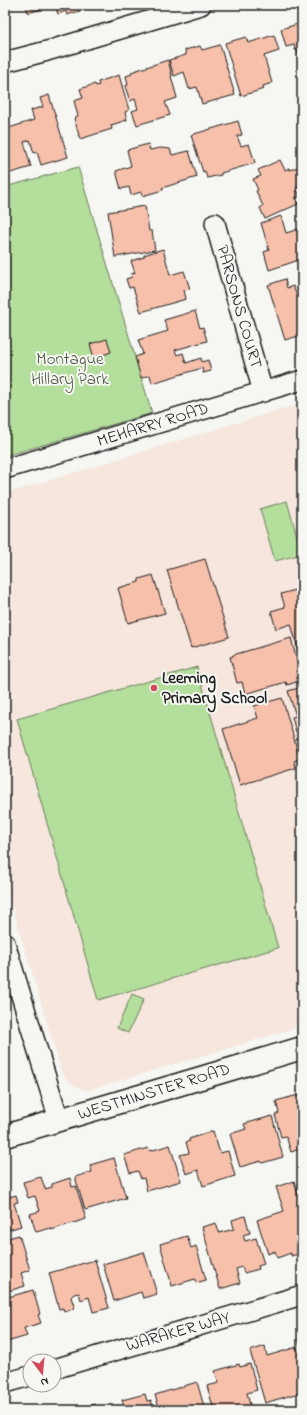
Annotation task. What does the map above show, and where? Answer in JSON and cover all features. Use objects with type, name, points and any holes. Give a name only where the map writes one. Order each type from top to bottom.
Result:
[{"type":"main road","name":"WESTMINSTER ROAD","points":[[5,1136],[302,1048]]},
{"type":"street","points":[[5,62],[47,51],[172,9],[201,5]]},
{"type":"street","name":"PARSONS COURT","points":[[215,223],[263,392]]},
{"type":"street","name":"MEHARRY ROAD","points":[[5,469],[302,380]]},
{"type":"street","points":[[5,943],[59,1120]]},
{"type":"street","name":"WARAKER WAY","points":[[62,1366],[302,1295]]},
{"type":"street","points":[[5,1383],[22,1378]]},
{"type":"shaded area","name":"Leeming Primary School","points":[[302,403],[302,1026],[88,1090],[82,1089],[70,1083],[62,1073],[5,882],[5,494]]},
{"type":"green space","name":"Montague Hillary Park","points":[[78,167],[152,413],[5,456],[5,187]]},
{"type":"green space","points":[[287,501],[302,554],[275,561],[260,509]]},
{"type":"green space","points":[[197,667],[278,948],[98,1000],[17,719]]},
{"type":"green space","points":[[132,994],[144,999],[128,1033],[117,1028]]},
{"type":"building","points":[[26,5],[48,5],[49,7],[28,13]]},
{"type":"building","points":[[55,5],[81,5],[83,10],[67,15],[66,11],[58,14]]},
{"type":"building","points":[[300,21],[302,21],[302,64],[294,45],[286,47],[281,29],[301,23]]},
{"type":"building","points":[[274,35],[279,51],[264,56],[272,83],[263,86],[264,89],[241,96],[225,43],[246,37],[248,43]]},
{"type":"building","points":[[220,45],[235,95],[202,104],[197,87],[189,89],[184,72],[174,76],[169,60],[186,55],[185,50],[200,46],[202,50]]},
{"type":"building","points":[[168,60],[177,98],[165,102],[170,115],[137,125],[132,111],[138,109],[135,99],[130,101],[125,86],[128,85],[126,76],[132,74],[131,72]]},
{"type":"building","points":[[119,75],[129,110],[125,112],[127,120],[111,125],[112,129],[80,139],[74,118],[78,116],[74,101],[83,98],[80,89],[95,84],[96,86],[99,85],[98,82]]},
{"type":"building","points":[[49,95],[68,157],[41,165],[37,152],[34,153],[30,140],[24,142],[31,167],[7,174],[5,166],[5,132],[10,131],[9,128],[34,120],[31,110],[43,107],[40,98]]},
{"type":"building","points":[[238,121],[242,135],[237,136],[241,146],[249,144],[255,163],[221,173],[221,175],[207,178],[205,171],[203,172],[191,135]]},
{"type":"building","points":[[148,144],[150,150],[160,148],[170,149],[172,155],[189,151],[197,177],[142,196],[141,192],[131,195],[129,187],[121,189],[116,171],[131,166],[127,150]]},
{"type":"building","points":[[280,160],[285,170],[298,167],[302,177],[302,185],[296,188],[300,196],[295,198],[298,204],[265,219],[260,208],[263,206],[256,191],[258,190],[253,179],[261,176],[258,170]]},
{"type":"building","points":[[145,206],[149,231],[152,231],[155,250],[115,257],[108,212]]},
{"type":"building","points":[[281,216],[286,233],[302,228],[302,259],[269,270],[264,252],[269,250],[261,223]]},
{"type":"building","points":[[163,249],[170,275],[184,271],[190,289],[184,290],[186,299],[141,312],[133,287],[129,288],[126,279],[132,277],[131,274],[135,273],[131,261]]},
{"type":"building","points":[[285,279],[287,288],[293,286],[296,294],[302,292],[302,335],[285,340],[268,285]]},
{"type":"building","points":[[195,311],[200,328],[203,327],[207,341],[175,350],[177,355],[183,353],[186,363],[201,358],[202,362],[208,360],[211,371],[203,373],[202,368],[152,383],[150,375],[141,378],[135,357],[143,354],[138,340],[168,331],[164,320]]},
{"type":"building","points":[[107,339],[111,352],[94,358],[90,344]]},
{"type":"building","points":[[205,559],[229,637],[191,648],[167,570]]},
{"type":"building","points":[[153,575],[165,613],[128,623],[118,588],[139,582],[139,579]]},
{"type":"building","points":[[302,588],[302,648],[298,649],[291,624],[276,629],[271,611],[285,607],[281,594]]},
{"type":"building","points":[[291,638],[302,680],[287,685],[286,682],[245,694],[242,682],[237,683],[230,657]]},
{"type":"building","points":[[302,687],[302,736],[300,731],[296,732],[292,717],[296,716],[288,691]]},
{"type":"building","points":[[282,698],[300,759],[294,761],[296,768],[240,785],[223,729],[258,718],[254,706]]},
{"type":"building","points":[[302,1094],[302,1148],[291,1152],[286,1136],[281,1137],[275,1115],[279,1113],[276,1101]]},
{"type":"building","points":[[272,1116],[283,1157],[240,1167],[230,1134],[246,1129],[244,1124]]},
{"type":"building","points":[[213,1131],[220,1153],[228,1151],[235,1176],[203,1186],[198,1170],[186,1174],[180,1155],[189,1153],[186,1142],[190,1141],[189,1139]]},
{"type":"building","points":[[170,1145],[181,1181],[147,1191],[144,1178],[141,1179],[138,1171],[130,1173],[124,1155],[148,1148],[150,1151]]},
{"type":"building","points":[[114,1158],[126,1198],[85,1210],[75,1177],[92,1172],[90,1165]]},
{"type":"building","points":[[41,1177],[45,1189],[52,1187],[52,1184],[70,1178],[72,1187],[76,1186],[86,1219],[51,1230],[51,1228],[36,1232],[30,1214],[40,1211],[35,1196],[28,1198],[23,1182]]},
{"type":"building","points":[[294,1181],[302,1208],[302,1253],[291,1256],[291,1253],[277,1258],[275,1251],[268,1254],[257,1220],[284,1211],[276,1187]]},
{"type":"building","points":[[16,1195],[18,1202],[14,1203],[21,1226],[5,1231],[5,1196],[6,1198]]},
{"type":"building","points":[[245,1216],[250,1233],[243,1235],[245,1241],[256,1238],[264,1264],[258,1266],[259,1269],[244,1273],[242,1267],[236,1269],[240,1283],[220,1289],[202,1227],[216,1223],[219,1233],[234,1229],[232,1220]]},
{"type":"building","points":[[19,1235],[30,1270],[21,1273],[25,1286],[5,1292],[5,1239]]},
{"type":"building","points":[[187,1236],[191,1248],[196,1246],[206,1280],[196,1283],[195,1279],[172,1286],[160,1244]]},
{"type":"building","points":[[144,1252],[157,1294],[143,1298],[141,1292],[114,1301],[103,1264]]},
{"type":"building","points":[[95,1260],[109,1308],[93,1312],[89,1297],[81,1300],[79,1293],[74,1294],[71,1297],[74,1306],[73,1309],[64,1312],[63,1308],[59,1309],[49,1273]]},
{"type":"building","points":[[33,1290],[41,1323],[24,1328],[27,1336],[7,1342],[5,1334],[5,1298]]},
{"type":"building","points":[[302,1339],[302,1355],[298,1340]]},
{"type":"building","points":[[265,1346],[267,1356],[297,1347],[302,1366],[302,1392],[265,1403],[250,1351]]},
{"type":"building","points":[[239,1364],[240,1367],[250,1364],[257,1390],[247,1393],[251,1409],[214,1410],[207,1386],[219,1383],[215,1371]]},
{"type":"building","points":[[197,1382],[205,1410],[160,1410],[155,1395]]},
{"type":"building","points":[[145,1394],[147,1401],[151,1400],[154,1410],[125,1410],[122,1400]]},
{"type":"building","points":[[95,1404],[96,1410],[75,1410]]},
{"type":"place","name":"Leeming Primary School","points":[[154,688]]}]
